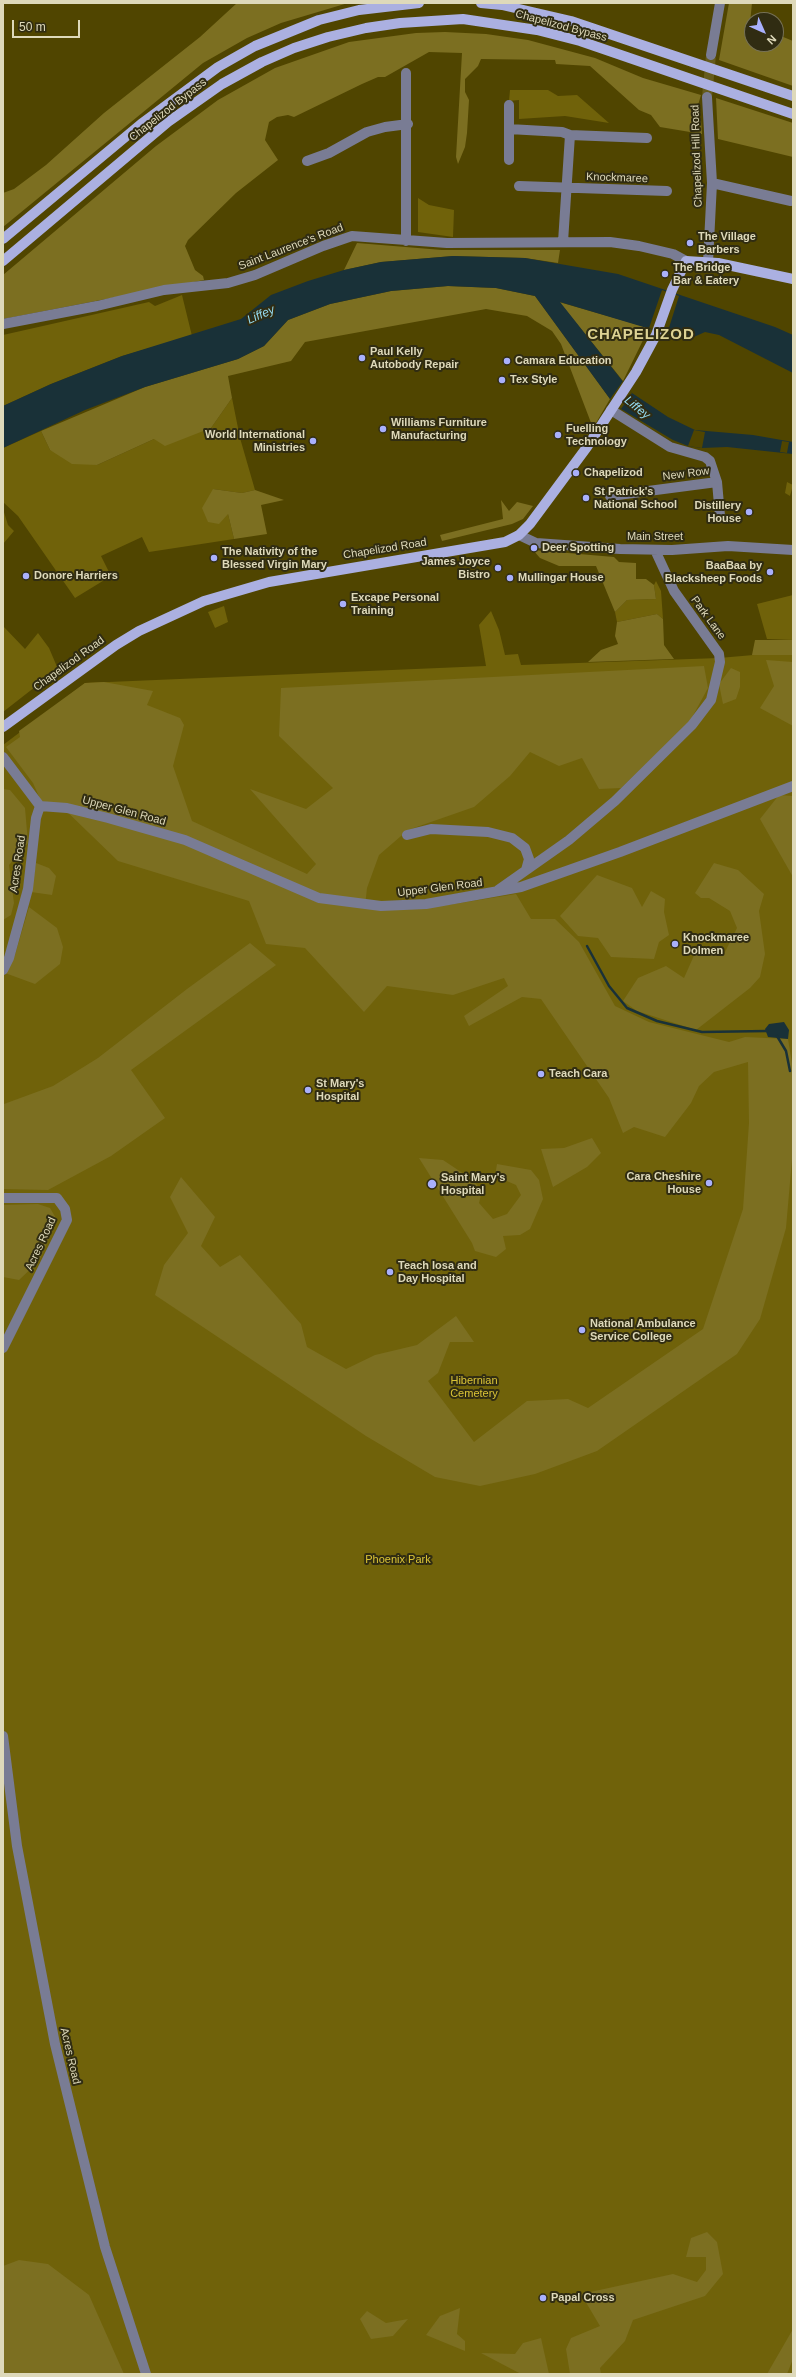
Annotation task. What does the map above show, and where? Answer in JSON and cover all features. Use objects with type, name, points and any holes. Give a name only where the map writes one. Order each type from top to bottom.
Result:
[{"type":"main road","name":"Chapelizod Bypass","points":[[3,239],[141,124],[218,67],[255,46],[319,20],[359,10],[419,3]]},
{"type":"main road","name":"Chapelizod Bypass","points":[[481,3],[502,5],[572,21],[793,96]]},
{"type":"main road","name":"Chapelizod Bypass","points":[[3,261],[168,122],[222,84],[262,62],[294,48],[328,37],[366,28],[400,23],[464,19],[537,30],[580,41],[793,114]]},
{"type":"main road","name":"Saint Laurence's Road","points":[[686,261],[708,262],[793,279]]},
{"type":"main road","name":"Chapelizod Road","points":[[3,727],[116,645],[151,626],[204,601],[269,582],[505,542],[519,535],[530,524],[613,408],[629,382],[656,335],[672,290],[686,261]]},
{"type":"street","points":[[711,55],[720,3]]},
{"type":"street","points":[[406,73],[408,124],[406,241]]},
{"type":"street","name":"Chapelizod Hill Road","points":[[707,97],[712,183],[708,262]]},
{"type":"street","points":[[509,105],[509,160]]},
{"type":"street","points":[[307,161],[328,153],[367,132],[385,126],[408,124]]},
{"type":"street","points":[[509,130],[562,132],[570,135],[647,138]]},
{"type":"street","points":[[563,242],[570,135]]},
{"type":"street","points":[[712,183],[791,201]]},
{"type":"street","name":"Knockmaree","points":[[519,186],[667,192]]},
{"type":"street","name":"Saint Laurence's Road","points":[[3,324],[97,306],[164,290],[228,283],[255,275],[323,246],[351,236],[447,243],[610,242],[639,246],[673,254],[686,261]]},
{"type":"street","points":[[613,408],[670,447],[705,457],[710,461],[717,482],[720,516]]},
{"type":"street","name":"New Row","points":[[610,496],[717,482]]},
{"type":"street","name":"Main Street","points":[[519,535],[536,543],[655,550],[728,546],[793,550]]},
{"type":"street","name":"Park Lane","points":[[526,870],[569,840],[615,801],[692,725],[704,710],[715,691],[720,662],[717,651],[674,591],[655,550]]},
{"type":"street","points":[[3,757],[40,806]]},
{"type":"street","name":"Upper Glen Road","points":[[40,806],[67,808],[185,840],[319,898],[381,906],[426,904],[522,887],[793,786]]},
{"type":"street","name":"Acres Road","points":[[3,970],[9,958],[28,889],[36,818],[40,806]]},
{"type":"street","points":[[407,835],[431,829],[488,832],[512,838],[525,848],[529,859],[526,870],[496,892]]},
{"type":"street","name":"Acres Road","points":[[3,1198],[57,1198],[65,1209],[67,1220],[3,1348]]},
{"type":"street","name":"Acres Road","points":[[3,1736],[17,1846],[55,2044],[105,2247],[146,2374]]},
{"type":"green space","points":[[510,90],[548,90],[558,96],[577,95],[609,123],[565,116],[519,119],[519,100],[509,101]]},
{"type":"green space","points":[[418,198],[429,205],[454,210],[453,237],[418,232]]},
{"type":"green space","points":[[182,295],[192,336],[122,356],[51,384],[3,406],[3,335],[149,302],[155,306]]},
{"type":"green space","points":[[232,398],[240,438],[255,490],[242,493],[213,489],[228,514],[234,539],[149,552],[142,537],[101,556],[111,576],[75,598],[18,516],[3,502],[3,448],[41,431],[50,450],[97,465],[154,439],[211,428]]},
{"type":"green space","points":[[787,482],[793,485],[790,496],[785,493]]},
{"type":"green space","points":[[3,509],[8,525],[14,531],[3,544]]},
{"type":"green space","points":[[656,581],[661,591],[663,619],[657,614],[617,622],[615,612],[627,600],[656,599],[654,585]]},
{"type":"green space","points":[[793,595],[793,640],[767,639],[757,604]]},
{"type":"green space","points":[[224,606],[228,622],[215,628],[208,612]]},
{"type":"green space","name":"Phoenix Park","points":[[491,611],[499,630],[505,655],[518,654],[521,665],[719,658],[765,654],[793,655],[793,2374],[3,2374],[3,745],[85,683],[486,666],[479,625]]},
{"type":"green space","points":[[3,626],[25,649],[38,633],[49,648],[58,669],[3,712]]},
{"type":"shaded area","points":[[237,3],[348,3],[281,23],[247,38],[203,63],[3,227],[3,193],[14,189],[46,165],[104,113],[200,37]]},
{"type":"shaded area","points":[[729,3],[752,3],[751,12],[744,12],[744,52],[784,52],[784,37],[793,41],[793,86],[719,60]]},
{"type":"shaded area","points":[[445,32],[486,34],[528,40],[595,58],[643,78],[701,95],[696,112],[701,120],[702,134],[660,127],[651,115],[639,110],[590,66],[556,64],[555,60],[481,59],[478,66],[465,79],[465,92],[469,100],[467,133],[465,147],[458,164],[456,157],[462,53],[429,52],[385,77],[378,77],[362,84],[294,117],[288,115],[277,117],[269,122],[265,140],[278,160],[236,193],[188,240],[185,246],[195,270],[203,276],[204,280],[3,319],[3,275],[156,146],[218,100],[275,68],[349,42],[416,33]]},
{"type":"shaded area","points":[[716,98],[793,123],[793,157],[718,139]]},
{"type":"shaded area","points":[[357,243],[442,250],[560,250],[558,263],[525,258],[453,256],[381,262],[344,270]]},
{"type":"shaded area","points":[[448,286],[496,288],[535,296],[610,399],[593,428],[561,344],[552,331],[527,316],[486,309],[305,342],[291,361],[228,376],[232,398],[211,428],[165,446],[154,439],[97,465],[72,464],[50,450],[41,431],[145,387],[238,359],[264,346],[288,320],[330,304],[391,291]]},
{"type":"shaded area","points":[[559,302],[649,328],[623,381],[599,351]]},
{"type":"shaded area","points":[[213,489],[242,493],[255,490],[284,500],[261,505],[267,534],[234,539],[228,514],[219,524],[208,522],[202,508]]},
{"type":"shaded area","points":[[501,500],[509,511],[517,502],[533,506],[523,519],[512,524],[442,541],[440,535],[503,519]]},
{"type":"shaded area","points":[[533,550],[614,557],[619,562],[636,563],[636,579],[646,579],[654,585],[656,599],[627,600],[615,612],[596,566],[559,566],[540,558]]},
{"type":"shaded area","points":[[657,614],[663,619],[664,645],[674,659],[588,662],[601,650],[618,644],[615,636],[617,622]]},
{"type":"shaded area","points":[[755,640],[793,640],[793,655],[752,655]]},
{"type":"shaded area","points":[[766,660],[793,662],[793,726],[760,708],[774,686]]},
{"type":"shaded area","points":[[704,666],[708,688],[690,721],[621,788],[599,789],[582,758],[559,766],[530,752],[510,776],[474,807],[408,830],[379,855],[367,888],[365,907],[448,905],[516,894],[531,919],[555,919],[579,942],[615,1006],[649,1022],[729,1042],[745,1037],[788,1039],[793,1069],[793,1148],[786,1228],[760,1319],[737,1354],[597,1451],[535,1474],[480,1486],[435,1477],[366,1436],[155,1295],[164,1265],[188,1233],[170,1197],[181,1177],[215,1217],[201,1246],[220,1267],[240,1255],[301,1324],[307,1347],[346,1369],[375,1355],[417,1345],[456,1316],[474,1342],[450,1342],[438,1373],[428,1381],[474,1442],[527,1401],[568,1399],[588,1408],[703,1329],[743,1209],[749,1123],[748,1062],[714,1072],[699,1086],[691,1103],[665,1137],[634,1127],[623,1133],[609,1098],[541,999],[522,997],[469,1026],[464,1016],[508,986],[504,978],[453,995],[387,986],[364,1012],[305,948],[266,944],[249,901],[118,861],[59,804],[41,801],[33,783],[6,747],[20,737],[19,731],[85,683],[104,682],[153,691],[147,705],[180,718],[184,725],[173,766],[192,821],[307,874],[316,864],[250,789],[306,809],[333,788],[279,736],[281,688]]},
{"type":"shaded area","points":[[731,668],[740,672],[740,687],[736,699],[723,704],[719,684]]},
{"type":"shaded area","points":[[3,789],[10,790],[25,808],[28,843],[9,865],[14,903],[11,915],[3,920]]},
{"type":"shaded area","points":[[779,795],[793,796],[793,877],[760,819]]},
{"type":"shaded area","points":[[36,863],[49,868],[56,876],[52,895],[31,892]]},
{"type":"shaded area","points":[[714,863],[738,870],[764,894],[759,911],[765,954],[760,977],[750,988],[696,1030],[637,1011],[623,1001],[638,978],[666,966],[684,978],[696,951],[724,954],[737,928],[730,911],[709,898],[701,898],[695,893]]},
{"type":"shaded area","points":[[597,875],[632,888],[642,907],[651,891],[665,899],[664,912],[669,935],[659,942],[654,959],[611,957],[598,938],[578,936],[560,916]]},
{"type":"shaded area","points":[[29,907],[57,928],[63,947],[60,964],[35,984],[5,973],[15,955]]},
{"type":"shaded area","points":[[250,943],[276,965],[131,1070],[165,1118],[111,1156],[48,1190],[3,1189],[3,1101],[4,1104],[53,1086],[98,1058],[187,989]]},
{"type":"shaded area","points":[[592,1138],[601,1153],[587,1167],[553,1187],[541,1149],[564,1148]]},
{"type":"shaded area","points":[[419,1158],[443,1160],[473,1180],[482,1191],[479,1203],[493,1219],[507,1214],[521,1195],[516,1185],[495,1176],[497,1164],[531,1170],[539,1180],[543,1199],[530,1229],[520,1235],[503,1236],[506,1249],[496,1257],[475,1251],[472,1243]]},
{"type":"shaded area","points":[[38,1204],[50,1208],[57,1220],[39,1261],[19,1280],[3,1277],[3,1205]]},
{"type":"shaded area","points":[[707,2232],[717,2242],[723,2274],[705,2296],[633,2320],[625,2341],[600,2368],[601,2374],[570,2374],[566,2349],[571,2338],[600,2326],[581,2294],[673,2274],[697,2282],[706,2270],[706,2257],[686,2257],[691,2238]]},
{"type":"shaded area","points":[[19,2260],[48,2264],[89,2295],[124,2374],[3,2374],[3,2266]]},
{"type":"shaded area","points":[[460,2308],[457,2334],[465,2341],[465,2351],[426,2335],[440,2316]]},
{"type":"shaded area","points":[[367,2311],[386,2323],[408,2319],[393,2336],[371,2339],[360,2319]]},
{"type":"shaded area","points":[[793,2329],[793,2359],[787,2374],[767,2374]]},
{"type":"shaded area","points":[[541,2338],[549,2374],[521,2374],[481,2353],[515,2354],[523,2343]]},
{"type":"water","name":"Liffey","points":[[453,256],[525,258],[618,274],[775,327],[793,335],[793,373],[719,335],[705,332],[687,340],[560,302],[632,393],[668,417],[695,430],[753,435],[793,442],[793,454],[727,447],[702,448],[688,446],[673,440],[621,409],[610,399],[535,296],[496,288],[448,286],[391,291],[330,304],[288,320],[264,346],[238,359],[145,387],[85,410],[3,448],[3,406],[51,384],[122,356],[241,319],[271,295],[308,281],[344,270],[381,262]]},
{"type":"water","points":[[784,1022],[789,1030],[788,1039],[768,1037],[765,1029],[769,1024]]},
{"type":"pier","points":[[662,290],[679,296],[667,334],[649,328]]},
{"type":"pier","points":[[623,381],[632,393],[621,409],[610,399]]},
{"type":"pier","points":[[694,430],[705,432],[702,448],[688,446]]},
{"type":"pier","points":[[782,441],[789,442],[787,453],[780,452]]},
{"type":"waterway","points":[[587,946],[609,986],[627,1008],[657,1021],[702,1032],[767,1031]]},
{"type":"waterway","points":[[777,1036],[786,1051],[790,1071]]},
{"type":"tunnel","points":[[707,97],[711,55]]},
{"type":"place","name":"The Village Barbers","points":[[690,243]]},
{"type":"place","name":"The Bridge Bar & Eatery","points":[[665,274]]},
{"type":"place","name":"Paul Kelly Autobody Repair","points":[[362,358]]},
{"type":"place","name":"Camara Education","points":[[507,361]]},
{"type":"place","name":"Tex Style","points":[[502,380]]},
{"type":"place","name":"Williams Furniture Manufacturing","points":[[383,429]]},
{"type":"place","name":"Fuelling Technology","points":[[558,435]]},
{"type":"place","name":"World International Ministries","points":[[313,441]]},
{"type":"place","name":"Chapelizod","points":[[576,473]]},
{"type":"place","name":"St Patrick's National School","points":[[586,498]]},
{"type":"place","name":"Distillery House","points":[[749,512]]},
{"type":"place","name":"Deer Spotting","points":[[534,548]]},
{"type":"place","name":"The Nativity of the Blessed Virgin Mary","points":[[214,558]]},
{"type":"place","name":"James Joyce Bistro","points":[[498,568]]},
{"type":"place","name":"BaaBaa by Blacksheep Foods","points":[[770,572]]},
{"type":"place","name":"Donore Harriers","points":[[26,576]]},
{"type":"place","name":"Mullingar House","points":[[510,578]]},
{"type":"place","name":"Excape Personal Training","points":[[343,604]]},
{"type":"place","name":"Knockmaree Dolmen","points":[[675,944]]},
{"type":"place","name":"Teach Cara","points":[[541,1074]]},
{"type":"place","name":"St Mary's Hospital","points":[[308,1090]]},
{"type":"place","name":"Cara Cheshire House","points":[[709,1183]]},
{"type":"place","name":"Saint Mary's Hospital","points":[[432,1184]]},
{"type":"place","name":"Teach Iosa and Day Hospital","points":[[390,1272]]},
{"type":"place","name":"National Ambulance Service College","points":[[582,1330]]},
{"type":"place","name":"Papal Cross","points":[[543,2298]]},
{"type":"district","name":"CHAPELIZOD","points":[[641,335]]},
{"type":"park label","name":"Hibernian Cemetery","points":[[474,1387]]}]
